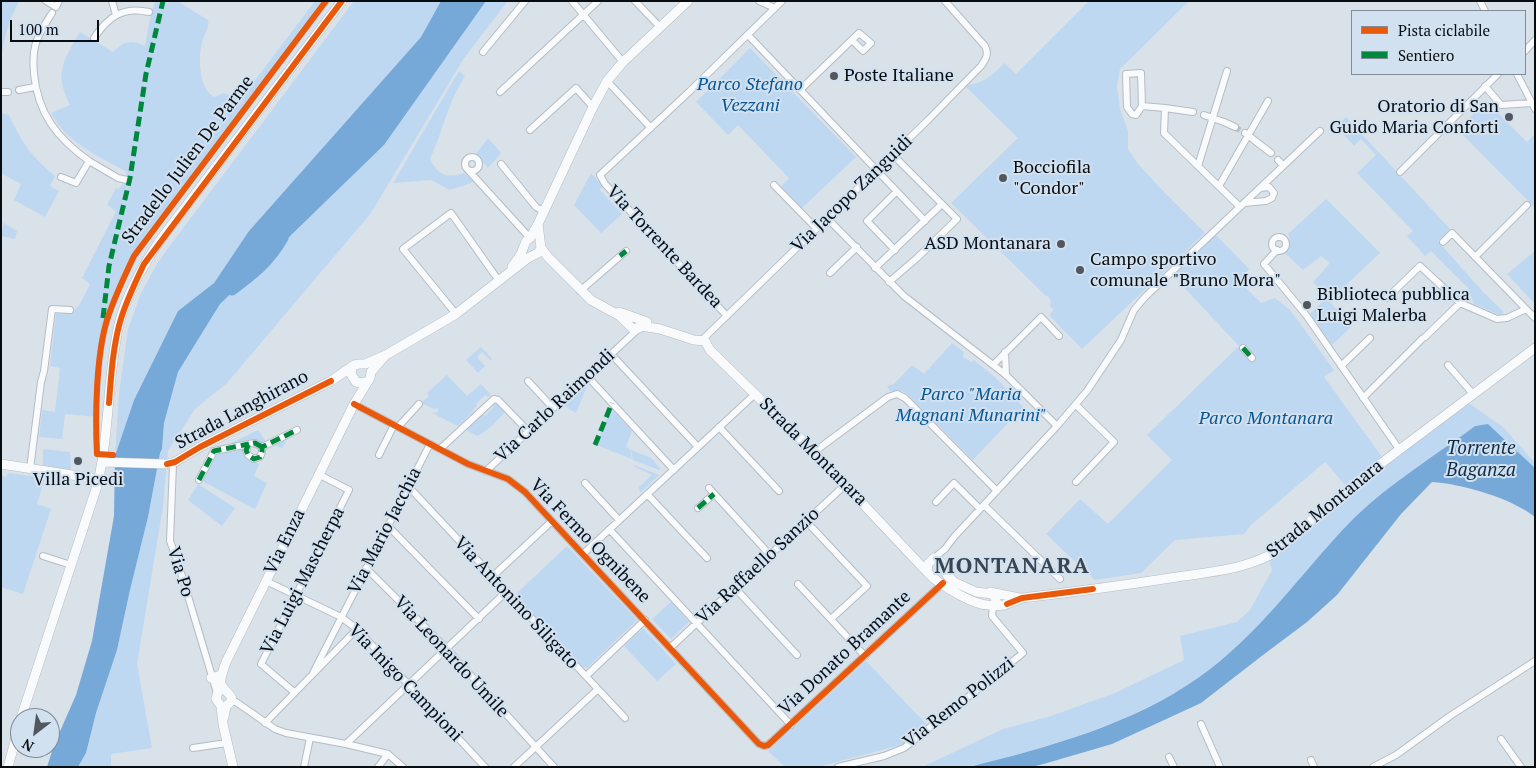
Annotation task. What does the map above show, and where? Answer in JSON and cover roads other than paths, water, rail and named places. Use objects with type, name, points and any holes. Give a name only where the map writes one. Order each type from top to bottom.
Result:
[{"type":"street","points":[[46,1],[56,7],[59,1]]},
{"type":"street","points":[[112,1],[116,15]]},
{"type":"street","points":[[25,708],[98,479],[108,462],[112,372],[119,324],[132,288],[144,264],[342,1]]},
{"type":"street","points":[[483,52],[525,1]]},
{"type":"street","points":[[572,1],[623,62]]},
{"type":"street","points":[[500,92],[598,1]]},
{"type":"street","points":[[635,1],[660,28]]},
{"type":"street","name":"Strada Langhirano","points":[[170,464],[331,381],[358,364],[365,364],[386,355],[456,314],[508,273],[536,247],[538,224],[543,211],[593,106],[607,81],[623,62],[688,1]]},
{"type":"street","points":[[759,1],[775,8]]},
{"type":"street","points":[[607,81],[651,128],[782,1]]},
{"type":"street","name":"Via Jacopo Zanguidi","points":[[703,344],[710,333],[986,59],[988,51],[985,46],[945,1]]},
{"type":"street","points":[[94,38],[101,26],[126,10],[149,12]]},
{"type":"street","points":[[52,13],[37,41],[33,63],[35,87],[39,102],[60,136],[89,161],[118,178],[127,180]]},
{"type":"street","points":[[748,35],[925,221]]},
{"type":"street","points":[[800,90],[852,40]]},
{"type":"street","points":[[1526,50],[1535,40]]},
{"type":"street","points":[[1198,166],[1227,71]]},
{"type":"street","points":[[1141,73],[1142,106],[1136,115],[1132,114],[1127,107],[1126,74],[1141,73]]},
{"type":"street","points":[[1400,172],[1497,75]]},
{"type":"street","points":[[1485,86],[1501,105],[1533,106],[1518,75]]},
{"type":"street","points":[[19,90],[35,87]]},
{"type":"street","points":[[530,130],[576,88],[593,106]]},
{"type":"street","points":[[1219,186],[1246,134],[1268,101]]},
{"type":"street","points":[[1142,106],[1193,112]]},
{"type":"street","points":[[1165,108],[1164,133],[1241,205],[1266,201],[1272,198],[1274,193],[1269,187],[1258,188]]},
{"type":"street","points":[[1204,115],[1235,127]]},
{"type":"street","name":"Via Torrente Bardea","points":[[651,128],[603,171],[600,175],[601,178],[678,266],[727,316]]},
{"type":"street","points":[[927,572],[928,564],[932,559],[945,549],[1076,405],[1110,358],[1134,310],[1148,293],[1320,131]]},
{"type":"street","points":[[1246,134],[1271,153]]},
{"type":"street","points":[[889,282],[957,219],[892,154]]},
{"type":"street","points":[[1278,160],[1283,166]]},
{"type":"street","points":[[61,176],[76,183],[89,161]]},
{"type":"street","points":[[501,164],[536,207],[543,211]]},
{"type":"street","points":[[470,171],[536,247]]},
{"type":"street","points":[[774,185],[816,228]]},
{"type":"street","points":[[895,250],[868,221],[896,192]]},
{"type":"street","points":[[875,268],[942,204]]},
{"type":"street","points":[[1475,257],[1527,205]]},
{"type":"street","points":[[456,314],[403,248],[451,214],[499,281]]},
{"type":"street","points":[[827,218],[904,296],[1006,376],[1057,426]]},
{"type":"street","points":[[1443,242],[1452,233],[1535,318]]},
{"type":"street","name":"Strada Langhirano","points":[[508,273],[526,241],[536,247]]},
{"type":"street","name":"Strada Montanara","points":[[536,247],[580,291],[600,306],[635,324],[649,322],[660,329],[703,344],[846,484],[927,572],[960,596],[993,606],[1007,604],[1022,598],[1162,580],[1255,563],[1270,555],[1399,449],[1535,348]]},
{"type":"street","points":[[830,272],[857,247]]},
{"type":"street","points":[[1277,250],[1264,264],[1306,315],[1399,449]]},
{"type":"street","points":[[580,291],[626,251]]},
{"type":"street","points":[[1387,298],[1420,266],[1460,303],[1497,319],[1506,318],[1526,309]]},
{"type":"street","points":[[1363,398],[1460,303]]},
{"type":"street","points":[[30,469],[52,310],[70,310]]},
{"type":"street","points":[[993,365],[1041,318],[1059,336]]},
{"type":"street","name":"Via Carlo Raimondi","points":[[486,471],[611,354],[624,341],[635,324]]},
{"type":"street","points":[[1341,366],[1370,338]]},
{"type":"street","points":[[1243,348],[1252,358]]},
{"type":"street","points":[[1005,352],[1006,376]]},
{"type":"street","points":[[611,354],[698,448]]},
{"type":"street","name":"Strada Langhirano","points":[[331,381],[354,380],[361,383],[366,382],[370,378],[371,372],[386,355]]},
{"type":"street","points":[[365,364],[371,372]]},
{"type":"street","points":[[1448,365],[1473,394]]},
{"type":"street","points":[[352,368],[351,374],[354,380]]},
{"type":"street","points":[[587,376],[674,470]]},
{"type":"street","name":"Via Enza","points":[[354,380],[354,404]]},
{"type":"street","points":[[528,381],[553,408]]},
{"type":"street","name":"Via Enza","points":[[217,678],[318,474],[366,382]]},
{"type":"street","points":[[583,554],[755,394]]},
{"type":"street","points":[[814,452],[888,397],[897,394],[905,398],[997,491]]},
{"type":"street","points":[[440,449],[494,400],[498,400],[528,432]]},
{"type":"street","name":"Via Fermo Ognibene","points":[[354,404],[468,464],[508,479],[525,492],[759,744],[768,746]]},
{"type":"street","points":[[379,455],[396,426],[419,404]]},
{"type":"street","points":[[1076,405],[1114,442],[1076,482]]},
{"type":"street","points":[[719,427],[778,491]]},
{"type":"street","points":[[262,447],[297,430]]},
{"type":"street","points":[[199,480],[214,451],[255,443],[262,447]]},
{"type":"street","points":[[249,444],[246,450],[248,456],[254,459],[260,457],[262,447]]},
{"type":"street","name":"Via Mario Jacchia","points":[[313,673],[430,444]]},
{"type":"street","points":[[108,462],[170,464]]},
{"type":"street","points":[[1,464],[98,479]]},
{"type":"street","name":"Via Po","points":[[170,464],[170,541],[217,678],[220,693],[216,701],[226,704]]},
{"type":"street","name":"Via Luigi Mascherpa","points":[[294,692],[261,664],[349,490],[318,474]]},
{"type":"street","points":[[585,483],[620,520]]},
{"type":"street","points":[[936,502],[954,483],[1060,579]]},
{"type":"street","name":"Via Raffaello Sanzio","points":[[670,648],[846,484]]},
{"type":"street","name":"Via Antonino Siligato","points":[[408,486],[625,718]]},
{"type":"street","points":[[698,508],[711,491],[770,555]]},
{"type":"street","points":[[648,494],[707,558]]},
{"type":"street","points":[[493,576],[552,521]]},
{"type":"street","points":[[806,522],[866,586],[831,619]]},
{"type":"street","points":[[388,526],[479,619]]},
{"type":"street","points":[[610,530],[791,725]]},
{"type":"street","points":[[943,564],[945,549]]},
{"type":"street","points":[[43,556],[71,565]]},
{"type":"street","name":"Strada Montanara","points":[[914,556],[940,560],[947,575],[954,582],[976,592],[990,592],[1022,598]]},
{"type":"street","name":"Via Leonardo Umile","points":[[366,568],[446,648],[554,767]]},
{"type":"street","name":"Via Inigo Campioni","points":[[266,581],[341,617],[357,629],[485,767]]},
{"type":"street","name":"Via Donato Bramante","points":[[768,746],[942,583]]},
{"type":"street","points":[[798,584],[865,656]]},
{"type":"street","points":[[735,588],[796,655]]},
{"type":"street","points":[[346,744],[507,591]]},
{"type":"street","points":[[990,592],[996,600],[993,606]]},
{"type":"street","name":"Via Remo Polizzi","points":[[838,767],[884,756],[904,748],[1023,652],[992,616],[993,606]]},
{"type":"street","points":[[586,676],[645,620]]},
{"type":"street","name":"Via Mario Jacchia","points":[[265,723],[357,629]]},
{"type":"street","points":[[1373,767],[1396,755],[1450,716],[1535,661]]},
{"type":"street","points":[[514,767],[597,690]]},
{"type":"street","name":"Via Po","points":[[220,693],[231,696],[226,704],[223,724],[233,767]]},
{"type":"street","points":[[226,704],[236,702],[265,723],[286,733],[388,754],[403,767]]},
{"type":"street","points":[[1201,724],[1220,767]]},
{"type":"street","points":[[304,767],[310,738]]},
{"type":"street","points":[[1501,739],[1521,767]]},
{"type":"street","points":[[193,748],[227,743]]},
{"type":"street","points":[[3,767],[10,746]]},
{"type":"street","points":[[378,767],[388,754]]},
{"type":"street","points":[[1169,757],[1174,767]]},
{"type":"water","points":[[441,1],[486,1],[384,145],[220,304],[178,372],[164,423],[162,449],[148,517],[117,650],[96,713],[86,753],[78,767],[47,767],[50,758],[60,758],[60,731],[76,695],[92,641],[114,516],[115,456],[134,400],[178,311],[214,283],[249,231],[421,37]]},
{"type":"water","name":"Torrente Baganza","points":[[1488,424],[1535,468],[1535,517],[1513,504],[1486,493],[1432,482],[1401,514],[1337,595],[1307,622],[1201,703],[1112,744],[1047,763],[1032,767],[969,767],[1028,752],[1088,733],[1146,709],[1198,678],[1220,661],[1261,622],[1335,538],[1368,505],[1475,426]]},
{"type":"waterway","points":[[232,290],[261,267],[283,238]]},
{"type":"tunnel","points":[[1235,127],[1244,133]]},
{"type":"place","name":"Poste Italiane","points":[[834,76]]},
{"type":"place","name":"Oratorio di San Guido Maria Conforti","points":[[1509,117]]},
{"type":"place","name":"Bocciofila \"Condor\"","points":[[1003,178]]},
{"type":"place","name":"ASD Montanara","points":[[1061,244]]},
{"type":"place","name":"Campo sportivo comunale \"Bruno Mora\"","points":[[1080,270]]},
{"type":"place","name":"Biblioteca pubblica Luigi Malerba","points":[[1307,305]]},
{"type":"place","name":"Villa Picedi","points":[[78,461]]},
{"type":"district","name":"MONTANARA","points":[[1012,567]]},
{"type":"park label","name":"Parco Stefano Vezzani","points":[[750,95]]},
{"type":"park label","name":"Parco \"Maria Magnani Munarini\"","points":[[971,405]]},
{"type":"park label","name":"Parco Montanara","points":[[1266,419]]}]
